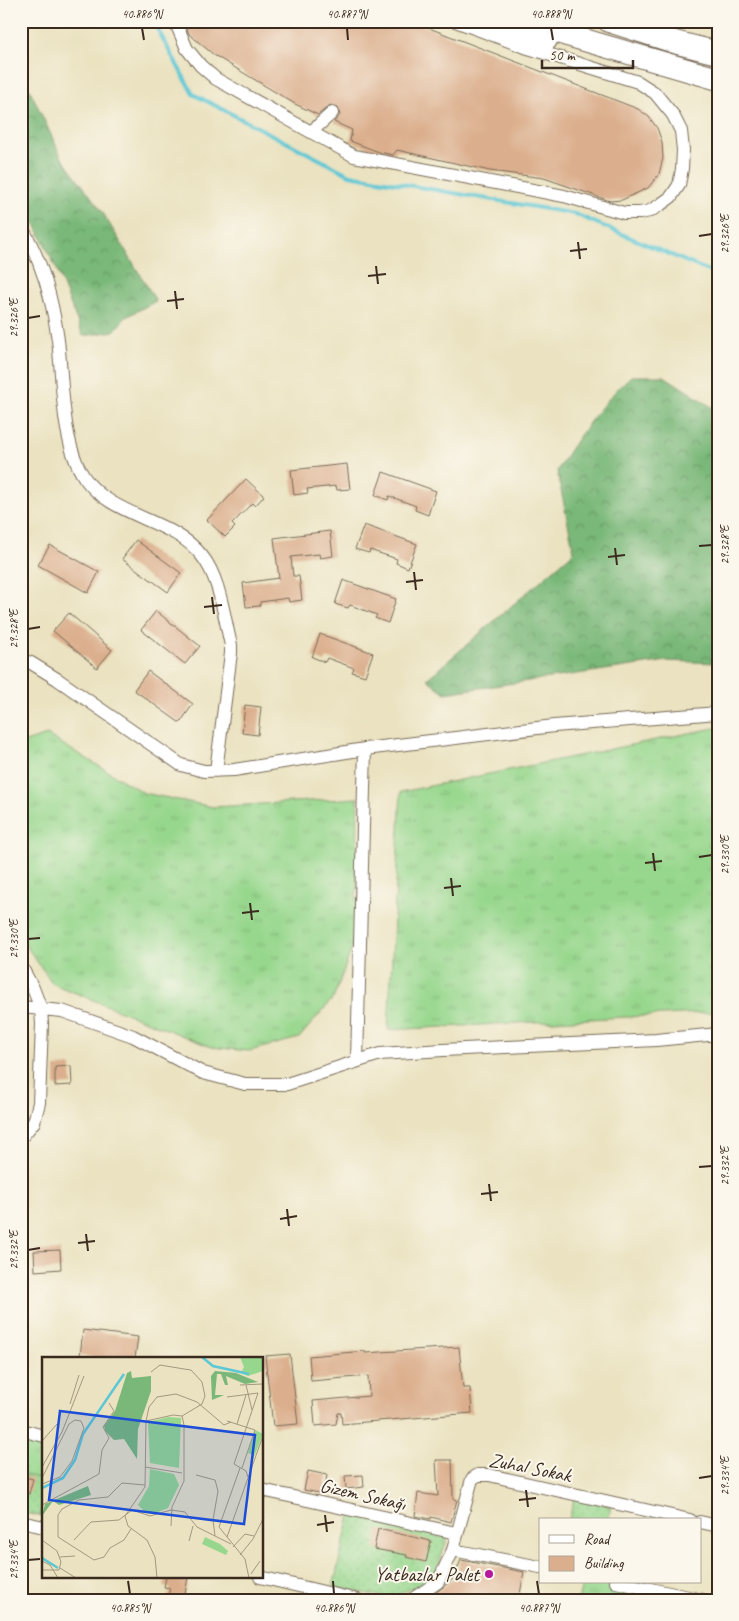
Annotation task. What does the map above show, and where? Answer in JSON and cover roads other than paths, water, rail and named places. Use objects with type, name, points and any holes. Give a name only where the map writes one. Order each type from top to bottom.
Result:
[{"type":"highway","points":[[495,21],[566,46],[618,61],[673,66]]},
{"type":"highway","points":[[532,21],[567,35],[718,79]]},
{"type":"highway","points":[[609,21],[678,43],[718,53]]},
{"type":"street","points":[[175,21],[187,49],[201,66],[216,79],[354,156],[393,165],[564,196],[624,213],[640,213],[650,210],[671,196],[679,185],[682,168],[681,131],[673,115],[654,93],[638,82],[525,47],[455,21]]},
{"type":"street","points":[[311,132],[332,113]]},
{"type":"street","points":[[21,226],[32,245],[44,273],[52,304],[58,339],[65,416],[72,451],[84,477],[106,500],[161,526],[190,544],[202,556],[215,578],[231,645],[216,771]]},
{"type":"street","points":[[21,660],[31,663],[57,678],[181,765],[204,772],[234,770],[364,749],[554,726],[718,713]]},
{"type":"street","points":[[357,1061],[364,749]]},
{"type":"street","points":[[21,966],[33,988],[40,1009],[41,1068],[39,1103],[34,1122],[21,1138]]},
{"type":"street","points":[[21,1007],[62,1012],[133,1036],[202,1073],[245,1084],[286,1084],[380,1054],[656,1040],[718,1034]]},
{"type":"street","points":[[21,1430],[42,1435]]},
{"type":"street","name":"Zuhal Sokak","points":[[411,1600],[438,1582],[453,1550],[472,1479],[478,1475],[489,1475],[681,1518]]},
{"type":"street","name":"Gizem Sokağı","points":[[264,1490],[456,1533]]},
{"type":"street","points":[[21,1522],[42,1527]]},
{"type":"street","points":[[702,1522],[718,1526]]},
{"type":"street","points":[[453,1550],[539,1567]]},
{"type":"street","points":[[264,1578],[358,1600]]},
{"type":"street","points":[[626,1584],[703,1600]]},
{"type":"waterway","points":[[153,21],[193,94],[350,175],[575,214],[718,275]]},
{"type":"place","name":"Yatbazlar Palet","points":[[489,1574]]}]
